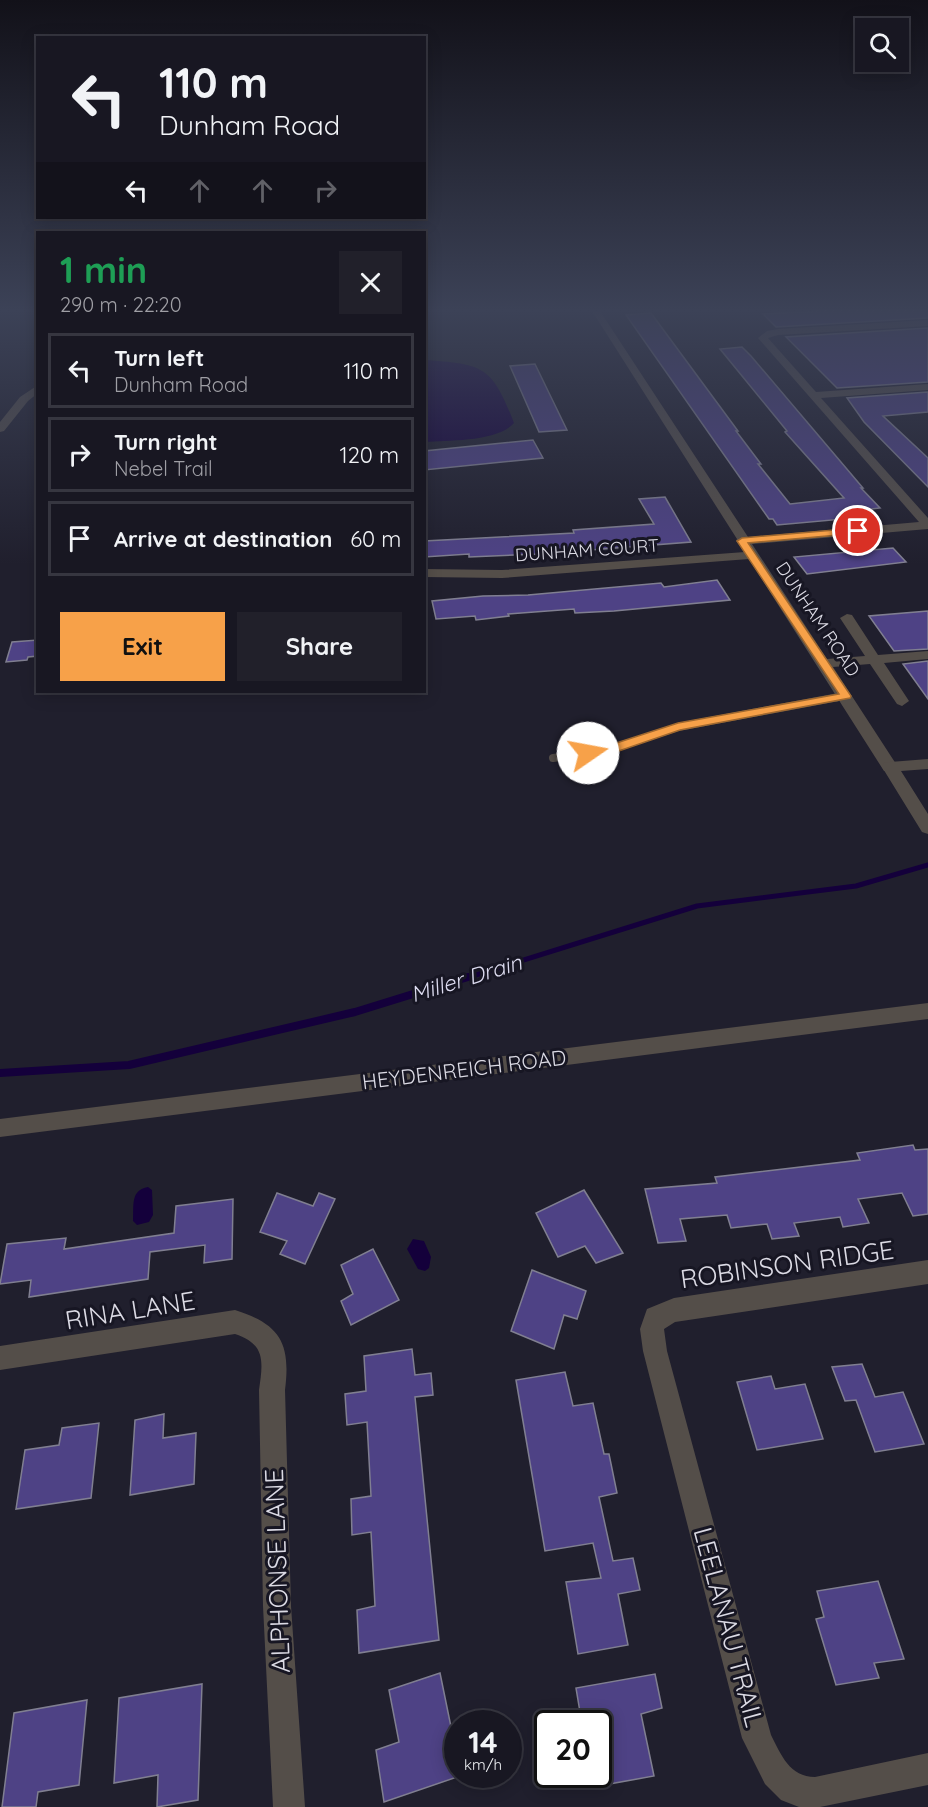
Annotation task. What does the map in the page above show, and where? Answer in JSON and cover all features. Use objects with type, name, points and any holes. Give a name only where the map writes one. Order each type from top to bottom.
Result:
[{"type":"street","points":[[0,429],[29,395]]},
{"type":"street","name":"DUNHAM ROAD","points":[[650,395],[751,555],[825,663],[928,828]]},
{"type":"street","points":[[814,395],[928,525]]},
{"type":"street","points":[[742,541],[928,525]]},
{"type":"street","name":"DUNHAM COURT","points":[[426,573],[502,574],[751,555]]},
{"type":"street","points":[[847,618],[902,701]]},
{"type":"street","points":[[825,663],[928,655]]},
{"type":"street","points":[[890,767],[928,764]]},
{"type":"street","name":"HEYDENREICH ROAD","points":[[0,1128],[928,1011]]},
{"type":"street","name":"ROBINSON RIDGE","points":[[656,1318],[665,1312],[698,1305],[928,1272]]},
{"type":"street","name":"LEELANAU TRAIL","points":[[656,1318],[652,1329],[653,1342],[757,1738],[768,1762],[782,1783],[796,1794],[807,1797],[818,1795],[830,1788],[928,1769]]},
{"type":"street","name":"RINA LANE","points":[[0,1358],[235,1322],[250,1326],[266,1336]]},
{"type":"street","name":"ALPHONSE LANE","points":[[266,1336],[273,1351],[276,1366],[272,1390],[277,1606],[289,1807]]},
{"type":"lane","points":[[554,758],[606,751],[678,727],[846,696]]},
{"type":"shaded area","points":[[426,395],[502,395],[514,423],[496,434],[426,442]]},
{"type":"shaded area","points":[[148,1187],[152,1190],[153,1215],[149,1222],[137,1225],[133,1221],[134,1200],[138,1191]]},
{"type":"shaded area","points":[[413,1239],[424,1241],[431,1257],[429,1268],[425,1271],[418,1269],[407,1249]]},
{"type":"building","points":[[523,395],[550,395],[567,430],[539,432]]},
{"type":"building","points":[[682,395],[712,395],[761,464],[758,464],[790,504],[844,498],[785,432],[787,431],[758,395],[784,395],[880,508],[871,509],[877,516],[777,525],[773,519],[769,519]]},
{"type":"building","points":[[928,395],[928,412],[883,416],[928,458],[928,487],[864,422],[847,398]]},
{"type":"building","points":[[533,440],[543,458],[426,470],[426,451]]},
{"type":"building","points":[[665,497],[691,542],[539,554],[426,557],[426,541],[574,533],[573,530],[654,524],[639,499]]},
{"type":"building","points":[[893,548],[906,562],[807,574],[794,557]]},
{"type":"building","points":[[717,580],[730,600],[614,611],[575,613],[574,609],[508,614],[509,616],[476,620],[475,616],[436,619],[432,601],[661,583],[664,587]]},
{"type":"building","points":[[928,611],[928,649],[894,651],[869,616]]},
{"type":"building","points":[[36,640],[36,656],[28,657],[27,660],[6,662],[12,642]]},
{"type":"building","points":[[928,661],[928,699],[903,664]]},
{"type":"building","points":[[913,1145],[915,1150],[928,1149],[928,1214],[913,1216],[902,1193],[858,1199],[869,1223],[843,1227],[840,1217],[794,1223],[799,1236],[772,1239],[767,1224],[731,1228],[727,1215],[680,1219],[686,1241],[658,1243],[645,1189],[717,1183],[715,1177],[860,1160],[857,1153]]},
{"type":"building","points":[[584,1190],[623,1253],[596,1263],[585,1246],[558,1257],[536,1213]]},
{"type":"building","points":[[277,1193],[313,1206],[319,1193],[335,1199],[305,1264],[280,1254],[287,1241],[260,1232]]},
{"type":"building","points":[[233,1199],[232,1259],[204,1263],[205,1245],[150,1252],[148,1279],[29,1297],[31,1280],[0,1284],[7,1244],[66,1238],[64,1249],[174,1233],[176,1206]]},
{"type":"building","points":[[373,1249],[399,1300],[351,1325],[341,1301],[353,1294],[341,1265]]},
{"type":"building","points":[[532,1270],[586,1291],[577,1319],[564,1315],[554,1349],[511,1331]]},
{"type":"building","points":[[412,1349],[415,1375],[431,1373],[433,1395],[415,1397],[439,1640],[359,1653],[357,1610],[375,1606],[371,1532],[352,1535],[351,1499],[371,1496],[367,1422],[347,1425],[345,1394],[366,1391],[364,1356]]},
{"type":"building","points":[[862,1364],[875,1397],[903,1392],[924,1444],[875,1452],[856,1400],[845,1401],[832,1367]]},
{"type":"building","points":[[565,1372],[573,1406],[593,1403],[604,1454],[609,1454],[617,1493],[599,1497],[613,1561],[633,1558],[640,1590],[618,1594],[628,1645],[578,1654],[566,1582],[601,1578],[593,1543],[545,1551],[516,1380]]},
{"type":"building","points":[[771,1376],[775,1389],[805,1384],[823,1439],[757,1450],[737,1382]]},
{"type":"building","points":[[164,1414],[163,1438],[196,1433],[194,1484],[130,1495],[135,1420]]},
{"type":"building","points":[[99,1423],[91,1498],[16,1509],[25,1450],[59,1445],[62,1428]]},
{"type":"building","points":[[878,1581],[904,1659],[874,1663],[879,1678],[836,1685],[816,1619],[824,1617],[817,1591]]},
{"type":"building","points":[[440,1673],[448,1710],[444,1710],[444,1781],[384,1802],[376,1750],[399,1742],[389,1690]]},
{"type":"building","points":[[655,1674],[662,1708],[641,1714],[654,1776],[612,1784],[612,1710],[580,1710],[576,1688]]},
{"type":"building","points":[[202,1684],[198,1800],[157,1807],[158,1775],[114,1783],[119,1698]]},
{"type":"building","points":[[87,1700],[79,1785],[38,1792],[36,1807],[2,1807],[14,1713]]},
{"type":"waterway","name":"Miller Drain","points":[[463,979],[697,906],[856,886],[928,865]]},
{"type":"waterway","name":"Miller Drain","points":[[0,1073],[129,1065],[355,1012],[468,977]]},
{"type":"route","points":[[588,753],[606,751],[678,727],[846,696],[742,541],[858,531]]}]
